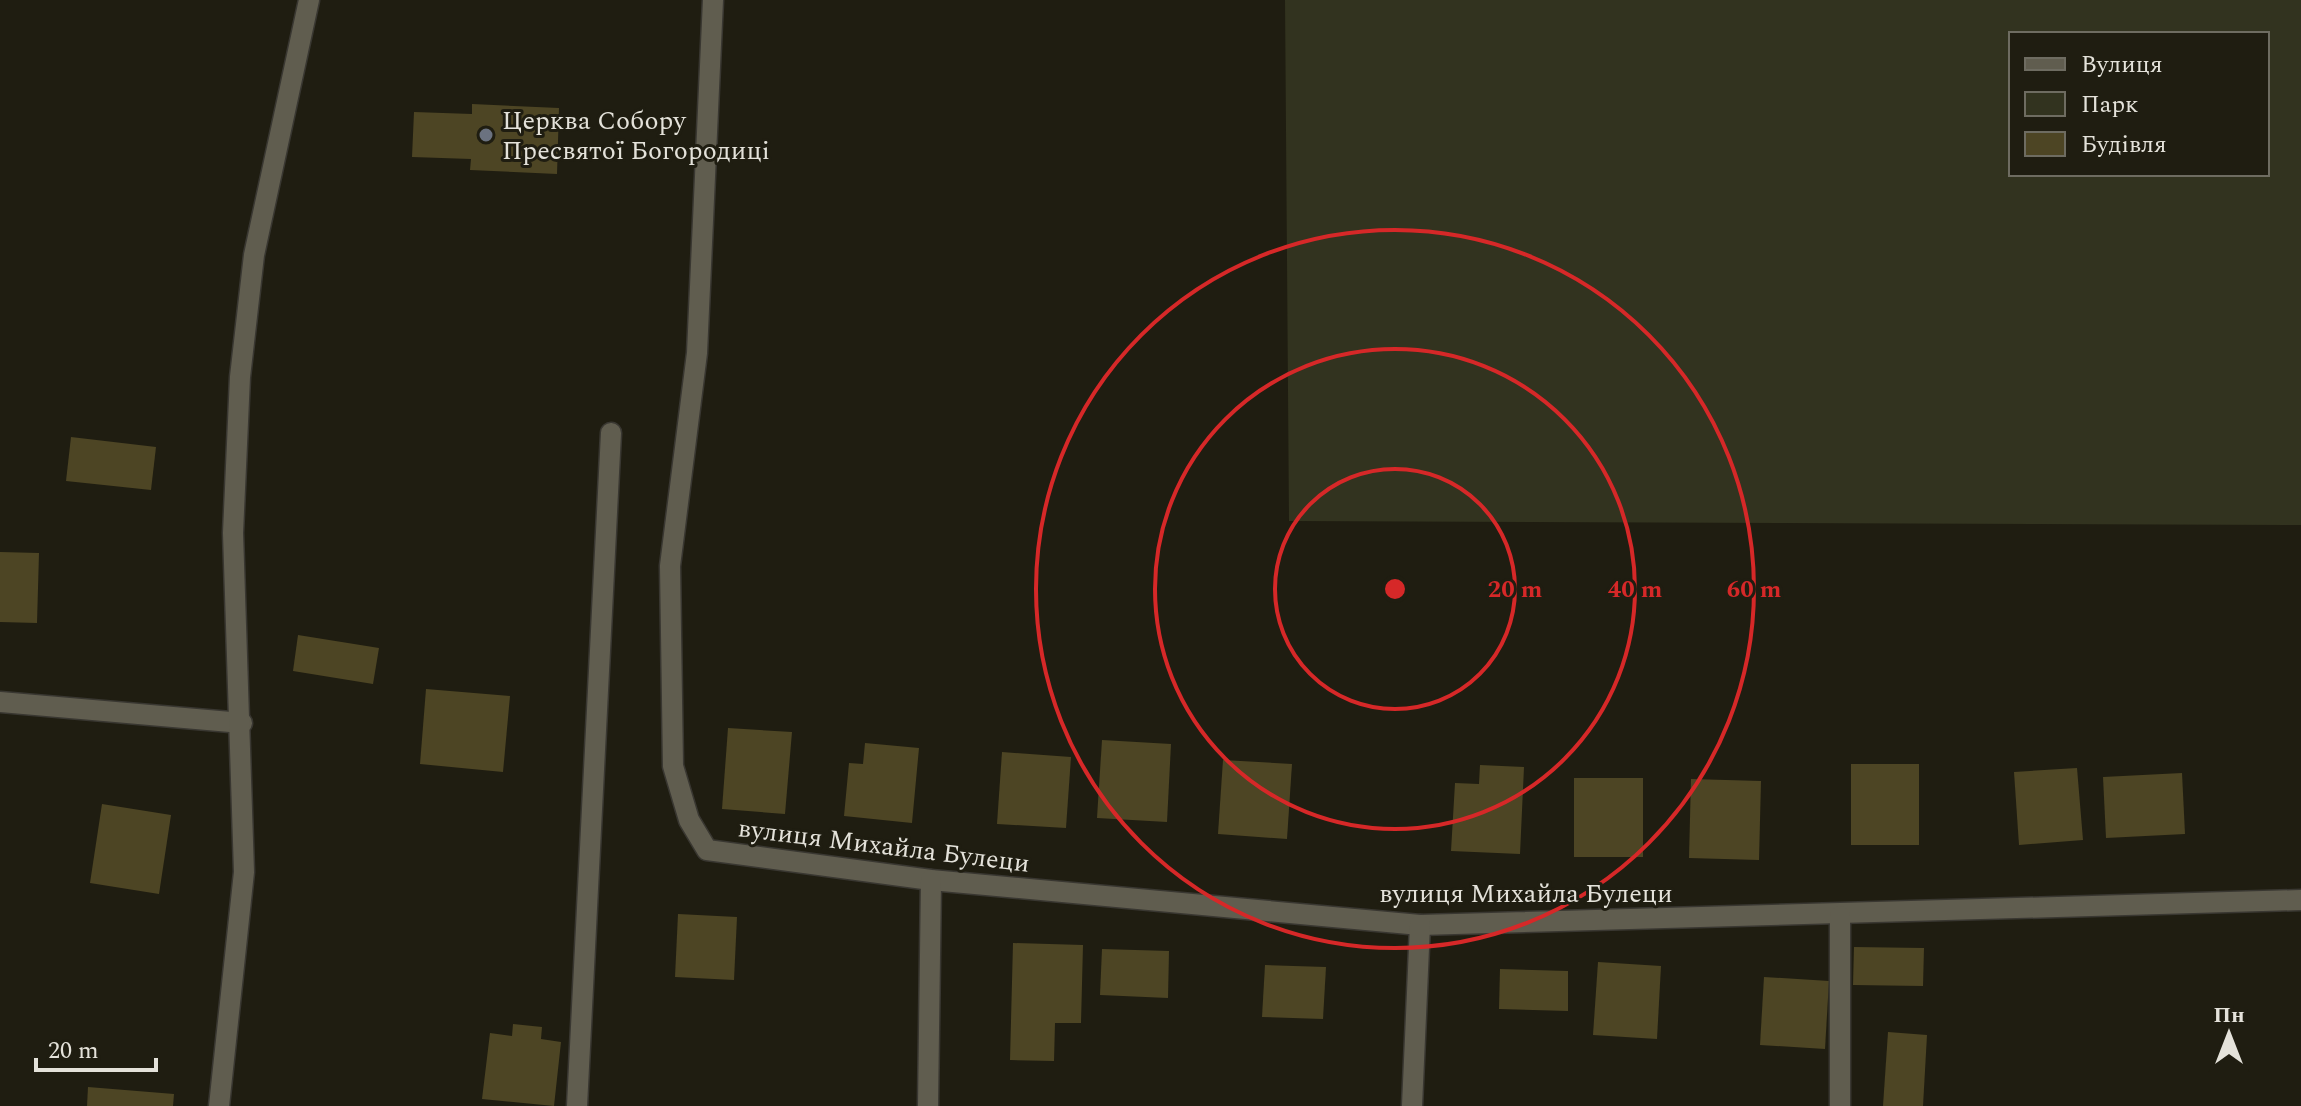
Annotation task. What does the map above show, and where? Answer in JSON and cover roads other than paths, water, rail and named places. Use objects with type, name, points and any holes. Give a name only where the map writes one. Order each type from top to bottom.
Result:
[{"type":"street","points":[[219,1106],[244,872],[242,723],[233,533],[240,377],[254,255],[309,0]]},
{"type":"street","name":"вулиця Михайла Булеци","points":[[713,0],[697,353],[670,566],[673,766],[689,820],[707,850],[931,880],[1420,925],[1840,916],[2243,899],[2301,900]]},
{"type":"street","points":[[577,1106],[611,433]]},
{"type":"street","points":[[0,702],[242,723]]},
{"type":"street","points":[[928,1106],[931,880]]},
{"type":"street","points":[[1840,916],[1840,1106]]},
{"type":"street","points":[[1412,1106],[1420,925]]},
{"type":"place","name":"Церква Собору Пресвятої Богородиці","points":[[486,135]]}]
